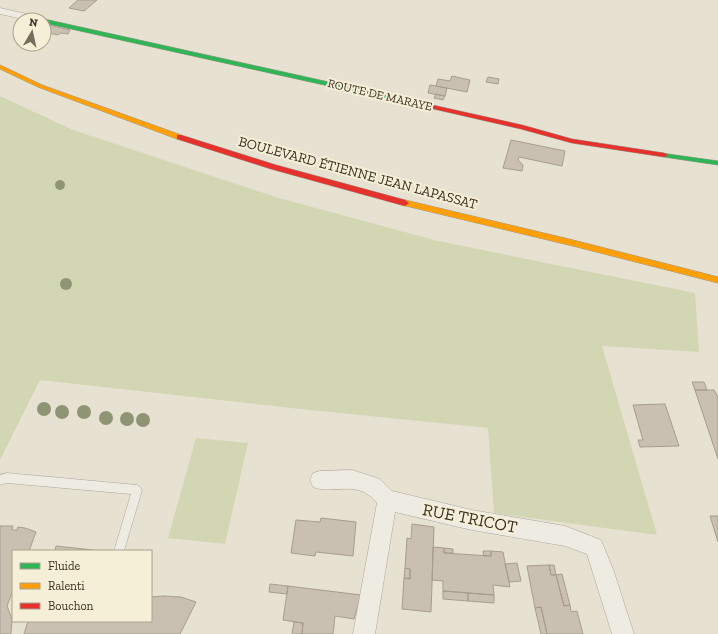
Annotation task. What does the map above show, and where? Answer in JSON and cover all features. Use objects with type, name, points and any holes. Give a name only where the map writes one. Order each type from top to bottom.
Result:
[{"type":"street","points":[[0,11],[12,14]]},
{"type":"street","name":"ROUTE DE MARAYE","points":[[52,23],[522,127],[572,141],[718,163]]},
{"type":"street","name":"BOULEVARD ÉTIENNE JEAN LAPASSAT","points":[[0,67],[40,86],[100,109],[166,133],[274,167],[397,201],[573,243],[718,280]]},
{"type":"street","points":[[320,480],[352,479],[374,486],[387,500],[364,634]]},
{"type":"street","name":"RUE TRICOT","points":[[387,500],[472,520],[565,536],[594,547],[603,569],[623,634]]},
{"type":"lane","points":[[0,480],[7,478],[137,490],[119,550]]},
{"type":"green space","points":[[0,96],[73,130],[279,198],[438,241],[695,293],[699,352],[602,346],[657,535],[494,513],[488,428],[40,380],[0,460]]},
{"type":"green space","points":[[196,438],[248,443],[225,544],[168,538]]},
{"type":"building","points":[[78,0],[97,0],[84,11],[69,8]]},
{"type":"building","points":[[52,26],[70,30],[68,34],[60,33],[58,35],[52,34]]},
{"type":"building","points":[[452,76],[470,80],[467,92],[436,86],[438,79],[450,81]]},
{"type":"building","points":[[488,77],[499,79],[498,84],[486,82]]},
{"type":"building","points":[[430,85],[447,88],[445,96],[428,93]]},
{"type":"building","points":[[436,94],[445,96],[443,100],[434,98]]},
{"type":"building","points":[[511,140],[565,151],[562,166],[519,157],[518,160],[523,165],[522,171],[503,168]]},
{"type":"building","points":[[692,382],[704,382],[707,390],[695,390]]},
{"type":"building","points":[[695,390],[714,390],[718,397],[718,459]]},
{"type":"building","points":[[665,404],[679,446],[640,447],[638,440],[643,440],[633,405]]},
{"type":"building","points":[[710,516],[718,516],[718,542]]},
{"type":"building","points":[[321,518],[356,522],[353,556],[316,552],[315,556],[291,553],[296,520],[320,522]]},
{"type":"building","points":[[412,524],[434,527],[431,612],[402,609],[404,578],[410,579],[410,569],[405,568],[407,538],[411,539]]},
{"type":"building","points":[[0,526],[13,526],[12,530],[17,530],[18,527],[25,528],[36,532],[29,550],[12,550],[12,593],[7,606],[12,619],[11,634],[0,634]]},
{"type":"building","points":[[56,546],[93,550],[55,550]]},
{"type":"building","points":[[433,547],[444,548],[444,553],[491,556],[491,551],[503,552],[510,587],[493,585],[494,595],[443,591],[443,581],[432,580]]},
{"type":"building","points":[[444,548],[453,549],[453,553],[444,553]]},
{"type":"building","points":[[483,551],[491,551],[491,556],[484,556]]},
{"type":"building","points":[[517,563],[521,581],[509,582],[505,564]]},
{"type":"building","points":[[549,565],[551,575],[556,575],[564,606],[570,605],[571,612],[577,611],[583,634],[547,634],[541,607],[535,608],[527,566]]},
{"type":"building","points":[[549,565],[554,565],[556,575],[551,575]]},
{"type":"building","points":[[405,568],[410,569],[410,579],[404,578]]},
{"type":"building","points":[[562,574],[570,605],[564,606],[556,575]]},
{"type":"building","points":[[270,584],[288,586],[287,594],[269,592]]},
{"type":"building","points":[[288,586],[361,595],[354,619],[335,616],[333,634],[302,634],[303,623],[283,620]]},
{"type":"building","points":[[443,591],[468,593],[468,601],[443,599]]},
{"type":"building","points":[[468,593],[494,595],[494,603],[468,601]]},
{"type":"building","points":[[152,597],[181,597],[196,602],[180,634],[24,634],[28,622],[152,622]]},
{"type":"building","points":[[541,607],[547,634],[541,634],[535,608]]},
{"type":"building","points":[[294,622],[303,623],[302,634],[292,634]]},
{"type":"traffic: fast","points":[[52,23],[401,100]]},
{"type":"traffic: fast","points":[[664,155],[718,163]]},
{"type":"traffic: slow","points":[[0,67],[40,86],[179,137]]},
{"type":"traffic: slow","points":[[405,203],[573,243],[718,280]]},
{"type":"traffic: jam","points":[[401,100],[522,127],[572,141],[664,155]]},
{"type":"traffic: jam","points":[[179,137],[274,167],[405,203]]}]
